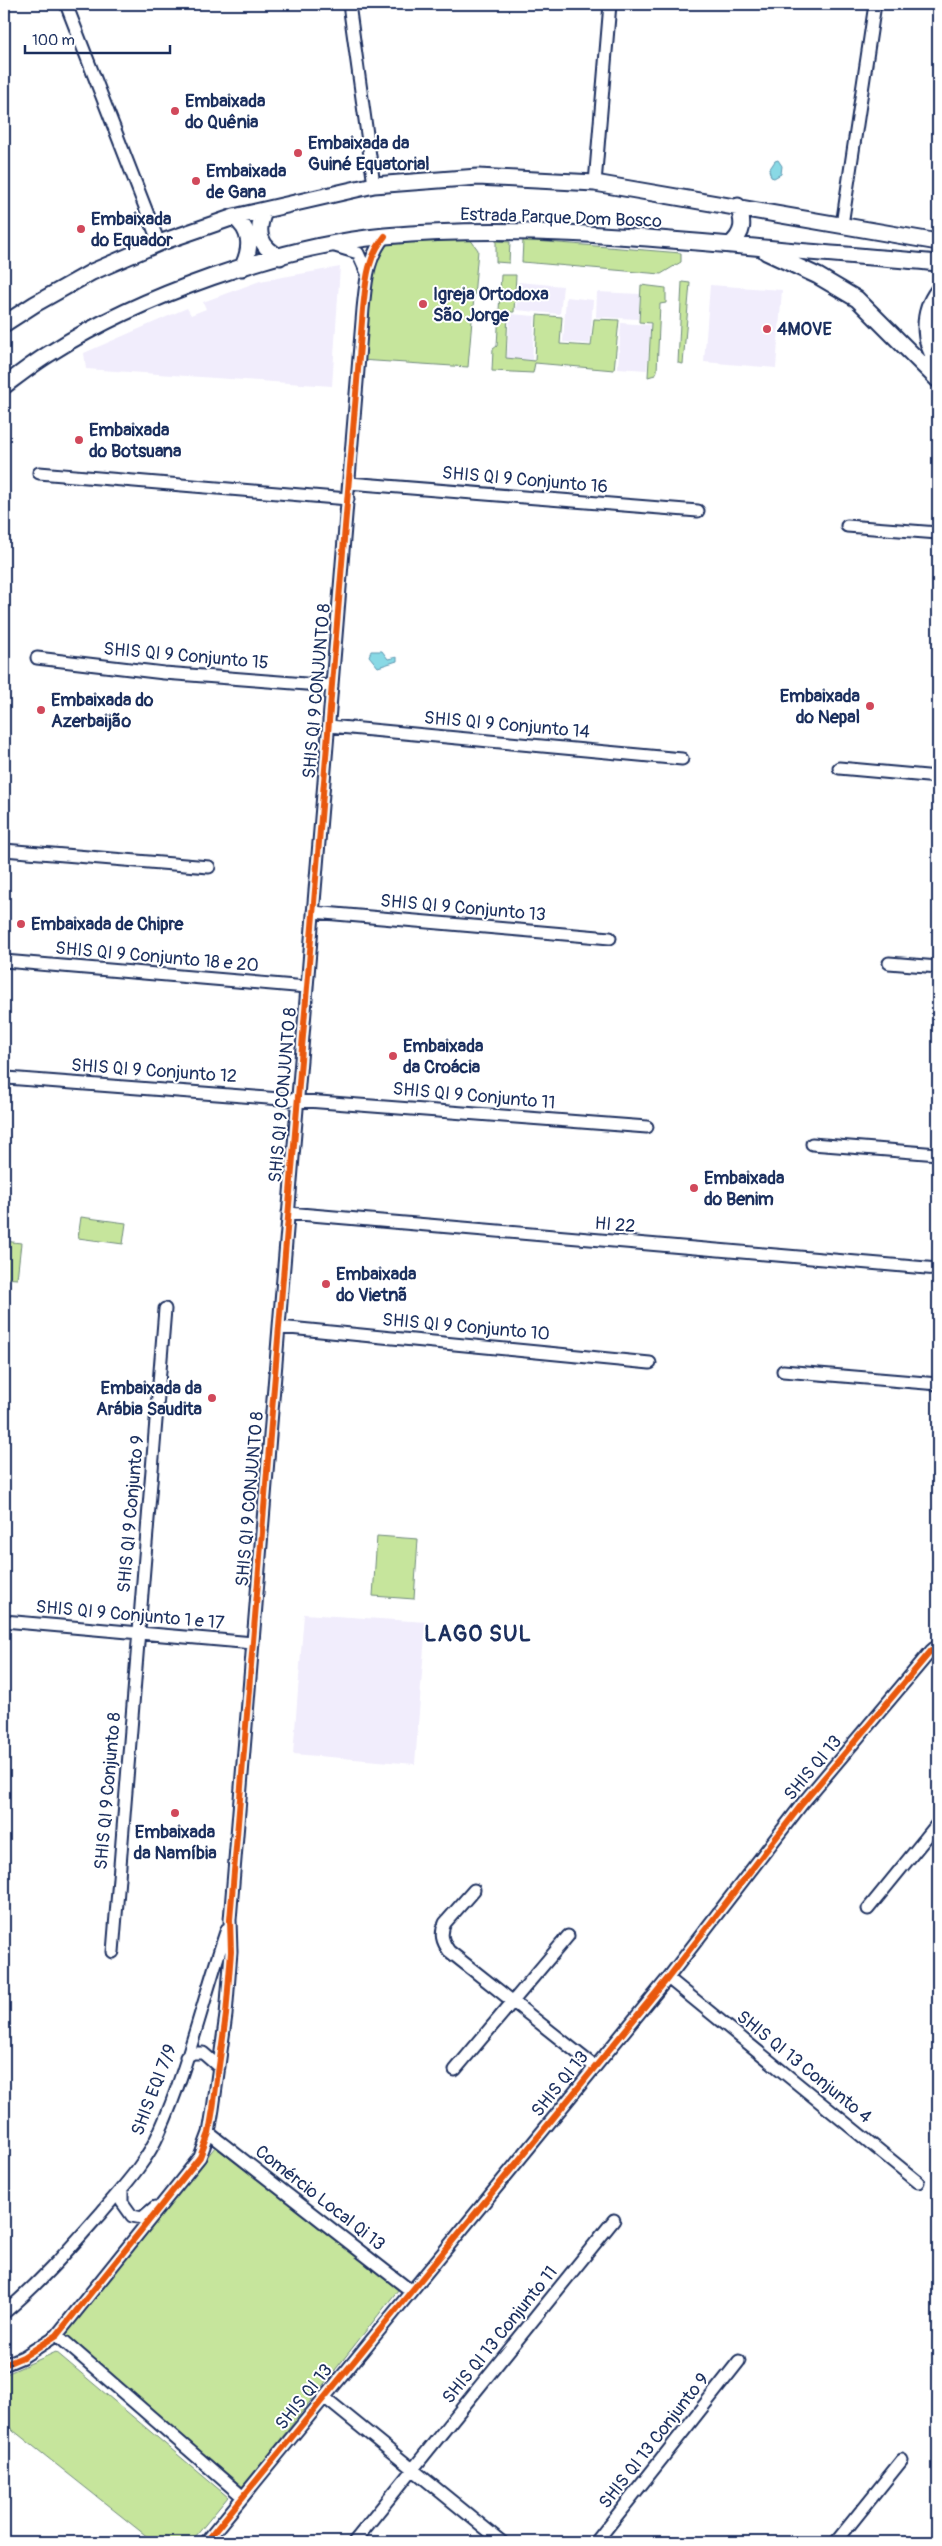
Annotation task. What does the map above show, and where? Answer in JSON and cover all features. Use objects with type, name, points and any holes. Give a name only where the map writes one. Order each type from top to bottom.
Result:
[{"type":"main road","name":"Estrada Parque Dom Bosco","points":[[4,324],[92,272],[159,244],[234,217],[374,185],[478,177],[595,183],[738,206],[938,242]]},
{"type":"main road","points":[[730,244],[738,238],[742,231],[742,217],[738,206]]},
{"type":"main road","points":[[264,210],[259,227],[261,238],[266,249],[280,257]]},
{"type":"main road","points":[[234,217],[246,229],[249,237],[250,248],[242,268]]},
{"type":"main road","name":"Estrada Parque Dom Bosco","points":[[4,386],[52,352],[115,317],[242,268],[331,245],[385,236],[527,232],[599,234],[938,263]]},
{"type":"main road","points":[[755,247],[818,276],[857,299],[938,380]]},
{"type":"main road","points":[[938,291],[933,297],[925,320],[928,343],[938,363]]},
{"type":"street","points":[[66,4],[159,244]]},
{"type":"street","points":[[349,4],[374,185]]},
{"type":"street","points":[[595,183],[610,4]]},
{"type":"street","points":[[842,225],[875,4]]},
{"type":"street","name":"SHIS QI 9 CONJUNTO 8","points":[[230,1920],[367,273],[374,250],[385,236]]},
{"type":"street","points":[[331,245],[350,248],[358,252],[367,273]]},
{"type":"street","points":[[39,473],[348,498]]},
{"type":"street","name":"SHIS QI 9 Conjunto 16","points":[[349,483],[698,512]]},
{"type":"street","points":[[847,526],[938,533]]},
{"type":"street","name":"SHIS QI 9 Conjunto 15","points":[[37,658],[164,673],[332,686]]},
{"type":"street","name":"SHIS QI 9 Conjunto 14","points":[[329,726],[682,759]]},
{"type":"street","points":[[839,768],[938,777]]},
{"type":"street","points":[[4,850],[209,867]]},
{"type":"street","name":"SHIS QI 9 Conjunto 13","points":[[313,912],[610,938]]},
{"type":"street","name":"SHIS QI 9 Conjunto 18 e 20","points":[[4,961],[307,988]]},
{"type":"street","points":[[889,963],[938,967]]},
{"type":"street","name":"SHIS QI 9 Conjunto 12","points":[[7,1078],[298,1100]]},
{"type":"street","name":"SHIS QI 9 Conjunto 11","points":[[298,1100],[647,1128]]},
{"type":"street","points":[[812,1144],[938,1154]]},
{"type":"street","name":"HI 22","points":[[288,1213],[938,1269]]},
{"type":"street","name":"SHIS QI 9 Conjunto 9","points":[[138,1633],[165,1309]]},
{"type":"street","name":"SHIS QI 9 Conjunto 10","points":[[279,1327],[650,1363]]},
{"type":"street","points":[[783,1371],[938,1384]]},
{"type":"street","name":"SHIS QI 9 Conjunto 1 e 17","points":[[4,1621],[253,1643]]},
{"type":"street","name":"SHIS QI 9 Conjunto 8","points":[[113,1952],[138,1633]]},
{"type":"street","name":"SHIS QI 13","points":[[206,2542],[668,1978],[802,1804],[938,1645]]},
{"type":"street","points":[[868,1909],[938,1823]]},
{"type":"street","name":"SHIS QI 13","points":[[474,1890],[445,1923],[442,1930],[443,1943],[449,1951],[594,2066]]},
{"type":"street","points":[[4,2365],[23,2357],[58,2334],[175,2191],[200,2157],[209,2133],[219,2067],[231,1952],[230,1920]]},
{"type":"street","name":"SHIS EQI 7/9","points":[[4,2313],[31,2290],[62,2258],[143,2162],[159,2134],[230,1920]]},
{"type":"street","points":[[455,2070],[568,1936]]},
{"type":"street","name":"SHIS QI 13 Conjunto 4","points":[[668,1978],[918,2182]]},
{"type":"street","points":[[186,2057],[193,2053],[203,2053],[219,2067]]},
{"type":"street","name":"Comércio Local Qi 13","points":[[209,2133],[411,2291]]},
{"type":"street","points":[[122,2189],[124,2208],[132,2216],[142,2218],[175,2191]]},
{"type":"street","name":"SHIS QI 13 Conjunto 11","points":[[354,2542],[614,2220]]},
{"type":"street","points":[[58,2334],[243,2497]]},
{"type":"street","name":"SHIS QI 13 Conjunto 9","points":[[596,2542],[739,2361]]},
{"type":"street","name":"SHIS QI 13","points":[[324,2397],[502,2542]]},
{"type":"street","points":[[836,2542],[902,2460]]},
{"type":"shaded area","points":[[340,267],[332,386],[86,369],[84,353],[187,308],[191,315],[206,309],[203,302],[260,281]]},
{"type":"shaded area","points":[[518,282],[563,286],[560,314],[516,310]]},
{"type":"shaded area","points":[[710,285],[782,290],[776,368],[704,362]]},
{"type":"shaded area","points":[[597,292],[640,294],[638,319],[596,317]]},
{"type":"shaded area","points":[[566,297],[593,300],[590,344],[563,342]]},
{"type":"shaded area","points":[[510,314],[535,316],[532,360],[507,359]]},
{"type":"shaded area","points":[[621,323],[650,325],[647,370],[618,368]]},
{"type":"shaded area","points":[[304,1614],[426,1622],[415,1764],[293,1754]]},
{"type":"green space","points":[[470,239],[478,250],[468,367],[360,360],[367,252],[379,244]]},
{"type":"green space","points":[[523,240],[681,253],[681,262],[661,274],[522,262]]},
{"type":"green space","points":[[496,241],[510,242],[509,263],[496,262]]},
{"type":"green space","points":[[501,275],[516,275],[514,312],[508,312],[506,358],[535,361],[537,315],[562,317],[560,344],[591,346],[594,319],[619,320],[614,370],[535,363],[533,373],[492,371],[493,349],[497,346]]},
{"type":"green space","points":[[682,282],[690,283],[683,364],[678,363]]},
{"type":"green space","points":[[641,285],[666,288],[666,303],[660,304],[657,371],[655,375],[648,377],[651,323],[639,322]]},
{"type":"green space","points":[[81,1217],[126,1223],[123,1244],[78,1238]]},
{"type":"green space","points":[[4,1241],[21,1243],[17,1279],[4,1278]]},
{"type":"green space","points":[[377,1536],[418,1539],[414,1599],[373,1596]]},
{"type":"green space","points":[[215,2147],[398,2290],[243,2487],[65,2336]]},
{"type":"green space","points":[[56,2352],[228,2497],[191,2542],[154,2542],[4,2423],[4,2375]]},
{"type":"water","points":[[778,160],[782,166],[781,174],[774,178],[771,177],[769,170],[775,161]]},
{"type":"water","points":[[371,651],[382,651],[388,659],[397,657],[397,661],[378,667],[369,656]]},
{"type":"cycle path","points":[[4,2365],[23,2357],[57,2335],[200,2157],[209,2133],[226,2015],[231,1952],[230,1920],[363,309],[371,261],[385,236]]},
{"type":"cycle path","points":[[206,2542],[668,1978],[802,1804],[938,1645]]},
{"type":"place","name":"Embaixada do Quênia","points":[[175,111]]},
{"type":"place","name":"Embaixada da Guiné Equatorial","points":[[298,153]]},
{"type":"place","name":"Embaixada de Gana","points":[[196,181]]},
{"type":"place","name":"Embaixada do Equador","points":[[81,229]]},
{"type":"place","name":"Igreja Ortodoxa São Jorge","points":[[423,304]]},
{"type":"place","name":"4MOVE","points":[[767,329]]},
{"type":"place","name":"Embaixada do Botsuana","points":[[79,440]]},
{"type":"place","name":"Embaixada do Nepal","points":[[870,706]]},
{"type":"place","name":"Embaixada do Azerbaijão","points":[[41,710]]},
{"type":"place","name":"Embaixada de Chipre","points":[[21,924]]},
{"type":"place","name":"Embaixada da Croácia","points":[[393,1056]]},
{"type":"place","name":"Embaixada do Benim","points":[[694,1188]]},
{"type":"place","name":"Embaixada do Vietnã","points":[[326,1284]]},
{"type":"place","name":"Embaixada da Arábia Saudita","points":[[212,1398]]},
{"type":"place","name":"Embaixada da Namíbia","points":[[175,1813]]},
{"type":"district","name":"LAGO SUL","points":[[478,1634]]}]
